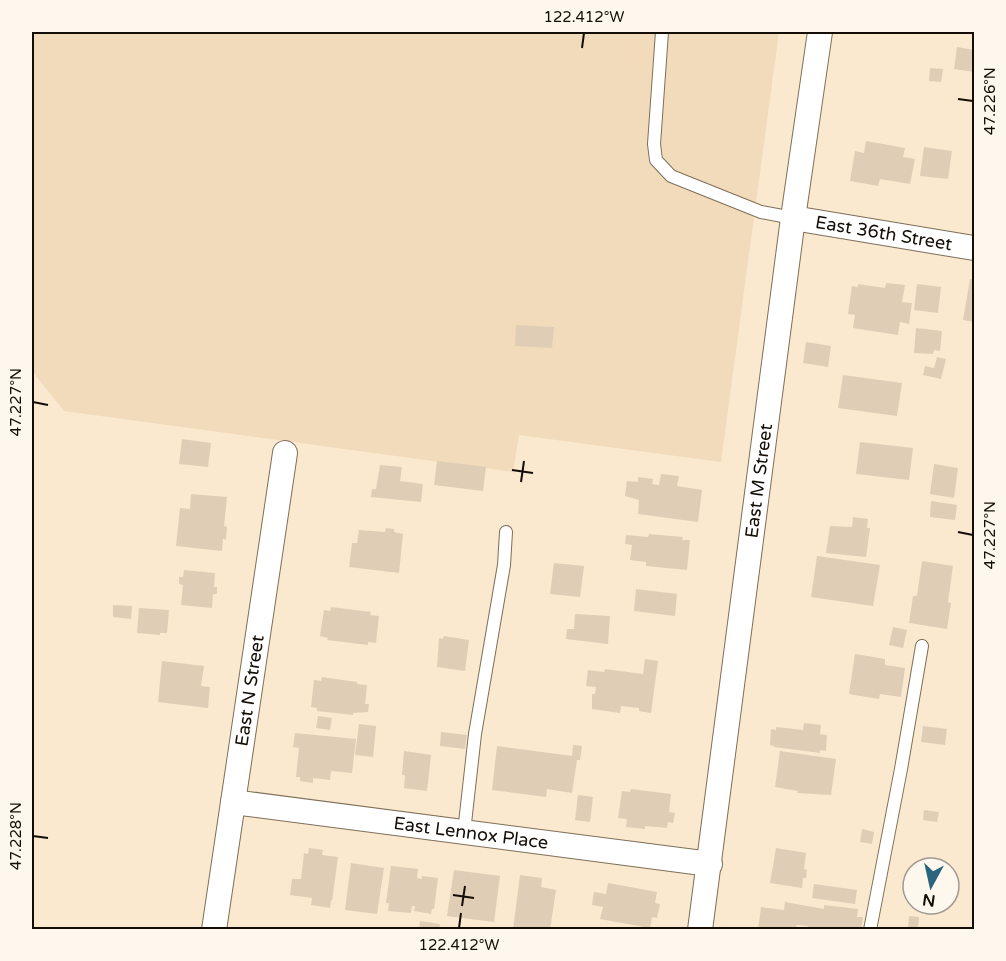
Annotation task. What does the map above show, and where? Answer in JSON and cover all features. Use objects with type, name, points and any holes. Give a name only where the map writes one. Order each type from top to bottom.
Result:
[{"type":"street","name":"East M Street","points":[[700,930],[793,218],[820,32]]},
{"type":"street","name":"East 36th Street","points":[[793,218],[974,248]]},
{"type":"street","name":"East N Street","points":[[214,930],[285,453]]},
{"type":"street","name":"East Lennox Place","points":[[233,802],[710,864]]},
{"type":"lane","points":[[662,32],[654,144],[656,159],[672,176],[761,212],[793,218]]},
{"type":"lane","points":[[464,832],[475,734],[504,565],[506,532]]},
{"type":"lane","points":[[870,930],[902,769],[922,646]]},
{"type":"shaded area","points":[[32,32],[779,32],[721,462],[519,435],[513,472],[64,411],[32,371]]},
{"type":"building","points":[[957,47],[974,50],[974,72],[954,69]]},
{"type":"building","points":[[930,68],[943,69],[941,82],[929,81]]},
{"type":"building","points":[[866,141],[905,148],[903,157],[915,159],[910,184],[880,179],[878,186],[850,181],[855,151],[864,153]]},
{"type":"building","points":[[924,147],[952,151],[948,179],[920,176]]},
{"type":"building","points":[[970,279],[974,279],[974,322],[963,320]]},
{"type":"building","points":[[886,283],[905,285],[902,302],[912,303],[909,324],[900,322],[898,335],[853,328],[855,315],[848,314],[852,286],[858,287],[858,284],[885,288]]},
{"type":"building","points":[[917,284],[941,287],[938,313],[914,310]]},
{"type":"building","points":[[516,325],[554,327],[552,348],[515,346]]},
{"type":"building","points":[[916,328],[942,331],[940,351],[934,350],[933,354],[914,353]]},
{"type":"building","points":[[806,342],[831,346],[828,367],[803,363]]},
{"type":"building","points":[[937,357],[946,359],[941,379],[923,375],[925,366],[934,368]]},
{"type":"building","points":[[843,375],[902,383],[897,416],[838,408]]},
{"type":"building","points":[[182,439],[211,443],[208,467],[179,464]]},
{"type":"building","points":[[860,442],[913,448],[909,480],[856,474]]},
{"type":"building","points":[[437,461],[486,467],[483,491],[434,485]]},
{"type":"building","points":[[934,464],[958,468],[954,498],[930,494]]},
{"type":"building","points":[[380,465],[402,467],[400,481],[423,484],[421,502],[371,497],[372,489],[376,489]]},
{"type":"building","points":[[661,474],[679,476],[677,486],[702,490],[698,522],[638,514],[639,500],[625,496],[627,481],[638,482],[638,477],[653,479],[652,484],[659,485]]},
{"type":"building","points":[[191,494],[227,497],[224,526],[227,527],[226,540],[223,539],[222,551],[176,546],[180,508],[190,509]]},
{"type":"building","points":[[931,501],[957,505],[955,520],[930,517]]},
{"type":"building","points":[[853,517],[868,519],[867,528],[870,528],[866,557],[826,553],[830,526],[852,527]]},
{"type":"building","points":[[386,528],[403,534],[399,573],[349,567],[352,543],[357,543],[359,530],[385,532]]},
{"type":"building","points":[[649,534],[683,537],[682,540],[690,540],[687,570],[646,566],[646,562],[630,560],[632,545],[625,544],[626,535],[648,537]]},
{"type":"building","points":[[817,556],[880,565],[873,606],[811,597]]},
{"type":"building","points":[[922,561],[953,566],[947,629],[909,623],[913,596],[917,596]]},
{"type":"building","points":[[554,563],[584,566],[580,597],[550,594]]},
{"type":"building","points":[[184,570],[215,573],[214,587],[217,587],[217,594],[213,594],[212,608],[181,605],[183,585],[179,584],[179,577],[183,577]]},
{"type":"building","points":[[636,589],[677,594],[675,616],[634,611]]},
{"type":"building","points":[[113,605],[132,606],[131,619],[113,617]]},
{"type":"building","points":[[331,607],[371,612],[370,615],[379,616],[376,643],[368,642],[368,645],[327,640],[328,638],[320,636],[324,610],[330,611]]},
{"type":"building","points":[[139,608],[169,610],[167,633],[160,633],[160,635],[137,633]]},
{"type":"building","points":[[575,614],[610,616],[608,644],[566,639],[567,629],[574,629]]},
{"type":"building","points":[[893,627],[907,630],[903,648],[889,645]]},
{"type":"building","points":[[444,636],[469,640],[465,671],[437,667],[439,638],[443,639]]},
{"type":"building","points":[[855,654],[885,659],[885,665],[905,668],[901,697],[880,694],[879,699],[849,694]]},
{"type":"building","points":[[645,659],[658,661],[651,713],[639,711],[639,708],[621,706],[620,713],[592,709],[592,694],[595,694],[596,687],[586,686],[588,670],[604,672],[605,669],[643,674]]},
{"type":"building","points":[[162,661],[204,666],[201,686],[210,687],[208,708],[158,702]]},
{"type":"building","points":[[322,677],[367,685],[365,704],[369,704],[368,712],[353,713],[353,715],[317,711],[317,708],[311,707],[314,680],[321,681]]},
{"type":"building","points":[[318,716],[332,718],[330,730],[316,728]]},
{"type":"building","points":[[804,723],[821,725],[820,734],[827,735],[826,751],[820,750],[820,753],[770,745],[771,729],[776,730],[776,727],[803,730]]},
{"type":"building","points":[[359,724],[376,726],[373,757],[355,755]]},
{"type":"building","points":[[923,726],[947,729],[945,745],[921,742]]},
{"type":"building","points":[[441,732],[467,735],[465,749],[440,746]]},
{"type":"building","points":[[295,733],[356,739],[352,773],[331,771],[330,780],[313,778],[313,783],[300,781],[300,777],[296,777],[299,748],[293,747]]},
{"type":"building","points":[[573,745],[582,746],[580,760],[577,760],[572,793],[547,789],[546,797],[492,790],[497,746],[572,756]]},
{"type":"building","points":[[404,751],[431,755],[427,791],[404,788],[405,775],[402,775]]},
{"type":"building","points":[[780,751],[836,759],[831,795],[797,793],[798,791],[775,787]]},
{"type":"building","points":[[631,789],[671,794],[669,812],[675,813],[673,823],[668,822],[667,828],[626,827],[627,819],[618,818],[622,791],[630,792]]},
{"type":"building","points":[[578,795],[593,797],[590,822],[575,820]]},
{"type":"building","points":[[924,810],[939,812],[937,822],[923,820]]},
{"type":"building","points":[[862,829],[874,832],[872,844],[860,842]]},
{"type":"building","points":[[309,848],[323,850],[322,855],[338,857],[330,908],[311,905],[312,898],[290,895],[292,879],[301,879],[304,853],[308,854]]},
{"type":"building","points":[[776,848],[806,853],[804,869],[807,870],[802,888],[770,883]]},
{"type":"building","points":[[351,863],[384,868],[377,914],[345,910]]},
{"type":"building","points":[[391,866],[418,869],[417,878],[422,879],[422,876],[438,878],[434,909],[431,914],[414,911],[415,906],[412,906],[411,913],[388,911],[389,903],[386,903]]},
{"type":"building","points":[[454,870],[500,876],[494,922],[447,916]]},
{"type":"building","points":[[520,875],[542,878],[541,887],[556,890],[550,930],[513,930]]},
{"type":"building","points":[[608,883],[657,892],[655,903],[660,904],[657,918],[652,917],[650,928],[600,919],[603,907],[592,905],[594,892],[606,894]]},
{"type":"building","points":[[814,884],[857,890],[855,904],[812,898]]},
{"type":"building","points":[[785,902],[824,909],[824,905],[858,909],[857,917],[863,917],[861,930],[807,930],[808,926],[797,925],[796,927],[802,930],[758,930],[761,907],[784,910]]},
{"type":"building","points":[[909,916],[919,917],[918,930],[908,930]]},
{"type":"building","points":[[420,921],[440,924],[439,930],[419,930]]}]
